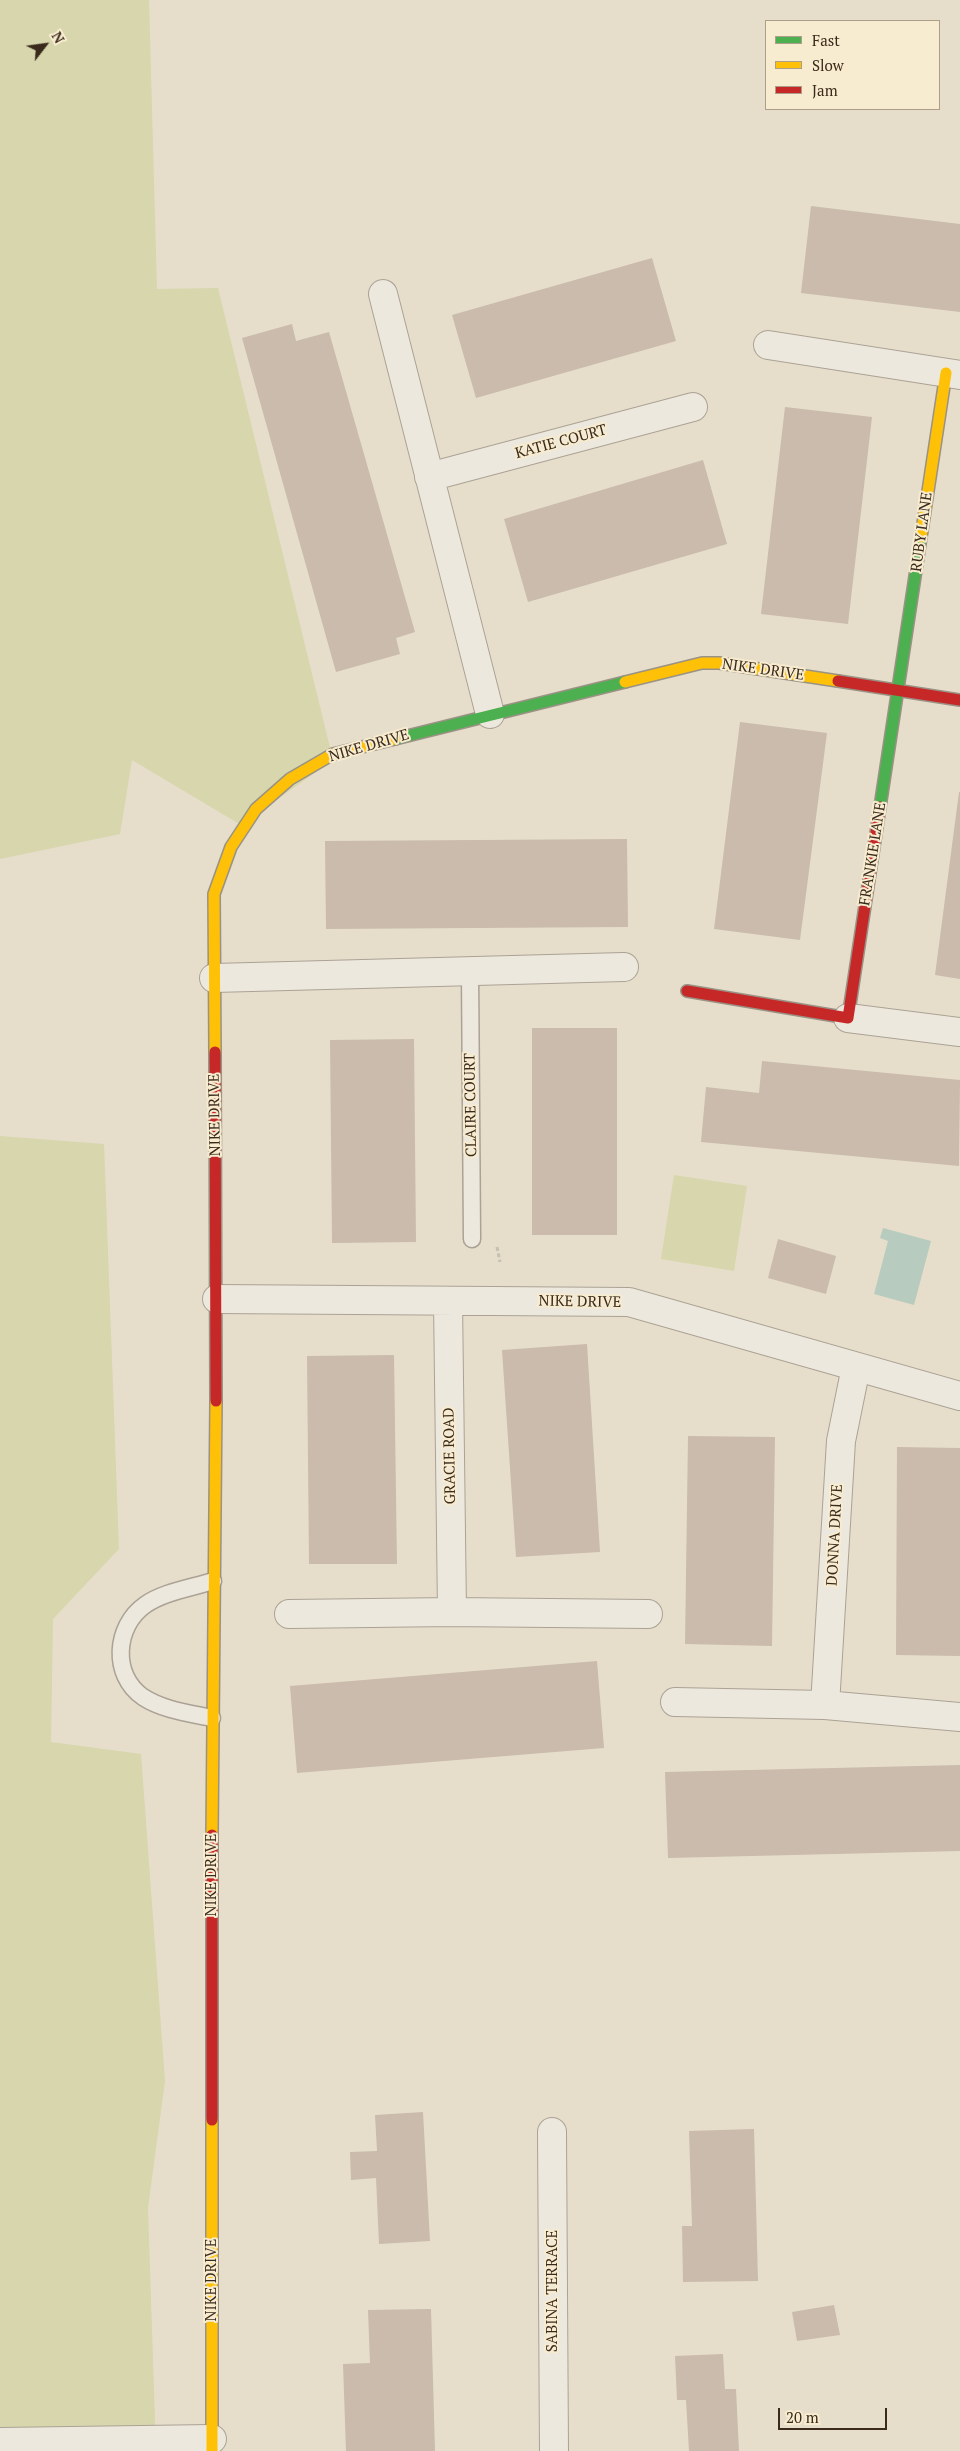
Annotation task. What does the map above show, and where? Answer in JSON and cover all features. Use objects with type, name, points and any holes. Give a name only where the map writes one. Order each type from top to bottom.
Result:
[{"type":"street","points":[[383,294],[490,714]]},
{"type":"street","name":"RUBY LANE","points":[[768,345],[953,374],[898,690]]},
{"type":"street","name":"KATIE COURT","points":[[429,477],[693,406]]},
{"type":"street","name":"NIKE DRIVE","points":[[212,2445],[212,1718],[217,1299],[214,894],[222,864],[236,834],[271,793],[310,764],[333,754],[702,663],[719,663],[960,700]]},
{"type":"street","name":"FRANKIE LANE","points":[[848,1018],[898,690]]},
{"type":"street","points":[[214,978],[624,967]]},
{"type":"street","points":[[687,992],[848,1018],[960,1032]]},
{"type":"street","name":"NIKE DRIVE","points":[[217,1299],[629,1302],[960,1396]]},
{"type":"street","name":"GRACIE ROAD","points":[[448,1300],[452,1612]]},
{"type":"street","name":"DONNA DRIVE","points":[[825,1705],[841,1441],[856,1367]]},
{"type":"street","points":[[289,1614],[452,1612],[648,1614]]},
{"type":"street","points":[[675,1702],[825,1705],[960,1717]]},
{"type":"street","name":"SABINA TERRACE","points":[[552,2132],[554,2451]]},
{"type":"street","points":[[0,2442],[212,2445]]},
{"type":"lane","name":"CLAIRE COURT","points":[[470,971],[472,1239]]},
{"type":"lane","points":[[212,1718],[158,1705],[141,1696],[129,1682],[122,1667],[120,1649],[122,1633],[131,1616],[146,1604],[213,1581]]},
{"type":"green space","points":[[0,0],[149,0],[157,289],[218,288],[333,760],[241,825],[132,760],[120,834],[0,859]]},
{"type":"green space","points":[[0,1136],[104,1144],[119,1549],[53,1619],[51,1742],[141,1754],[165,2081],[148,2208],[156,2451],[0,2451]]},
{"type":"green space","points":[[674,1175],[747,1186],[734,1271],[661,1259]]},
{"type":"shaded area","points":[[883,1228],[931,1241],[914,1305],[874,1294],[888,1241],[880,1238]]},
{"type":"building","points":[[811,206],[960,224],[960,312],[801,293]]},
{"type":"building","points":[[652,258],[676,341],[476,398],[452,315]]},
{"type":"building","points":[[292,324],[296,341],[329,332],[415,632],[396,638],[400,654],[336,672],[242,338]]},
{"type":"building","points":[[785,407],[872,417],[848,624],[761,614]]},
{"type":"building","points":[[703,460],[727,544],[528,602],[504,519]]},
{"type":"building","points":[[740,722],[827,733],[800,940],[714,929]]},
{"type":"building","points":[[960,792],[960,979],[935,975]]},
{"type":"building","points":[[627,839],[628,927],[326,929],[325,841]]},
{"type":"building","points":[[532,1028],[617,1028],[617,1235],[532,1235]]},
{"type":"building","points":[[414,1039],[416,1242],[332,1243],[330,1040]]},
{"type":"building","points":[[762,1061],[960,1080],[959,1166],[701,1142],[706,1087],[759,1093]]},
{"type":"building","points":[[778,1239],[836,1256],[826,1294],[768,1278]]},
{"type":"building","points":[[587,1344],[600,1552],[516,1557],[502,1350]]},
{"type":"building","points":[[394,1355],[397,1564],[309,1564],[307,1356]]},
{"type":"building","points":[[688,1436],[775,1437],[772,1646],[685,1644]]},
{"type":"building","points":[[897,1447],[960,1448],[960,1656],[896,1655]]},
{"type":"building","points":[[597,1661],[604,1748],[297,1773],[290,1686]]},
{"type":"building","points":[[960,1765],[960,1851],[668,1858],[665,1772]]},
{"type":"building","points":[[423,2112],[430,2241],[379,2244],[376,2178],[351,2180],[350,2152],[377,2151],[375,2115]]},
{"type":"building","points":[[754,2129],[758,2281],[683,2282],[682,2226],[692,2226],[689,2131]]},
{"type":"building","points":[[834,2305],[840,2335],[797,2341],[792,2312]]},
{"type":"building","points":[[431,2309],[435,2451],[346,2451],[343,2364],[370,2363],[368,2310]]},
{"type":"building","points":[[723,2354],[725,2389],[736,2389],[739,2451],[689,2451],[686,2400],[677,2400],[675,2356]]},
{"type":"traffic: fast","points":[[880,807],[921,537]]},
{"type":"traffic: fast","points":[[395,739],[625,682]]},
{"type":"traffic: slow","points":[[921,537],[946,373]]},
{"type":"traffic: slow","points":[[625,682],[702,663],[719,663],[838,681]]},
{"type":"traffic: slow","points":[[215,1052],[214,894],[231,847],[256,809],[290,779],[333,754],[395,739]]},
{"type":"traffic: slow","points":[[212,1835],[216,1401]]},
{"type":"traffic: slow","points":[[212,2120],[212,2451]]},
{"type":"traffic: jam","points":[[838,681],[960,700]]},
{"type":"traffic: jam","points":[[687,991],[848,1018],[880,807]]},
{"type":"traffic: jam","points":[[215,1052],[216,1401]]},
{"type":"traffic: jam","points":[[212,1835],[212,2120]]}]
